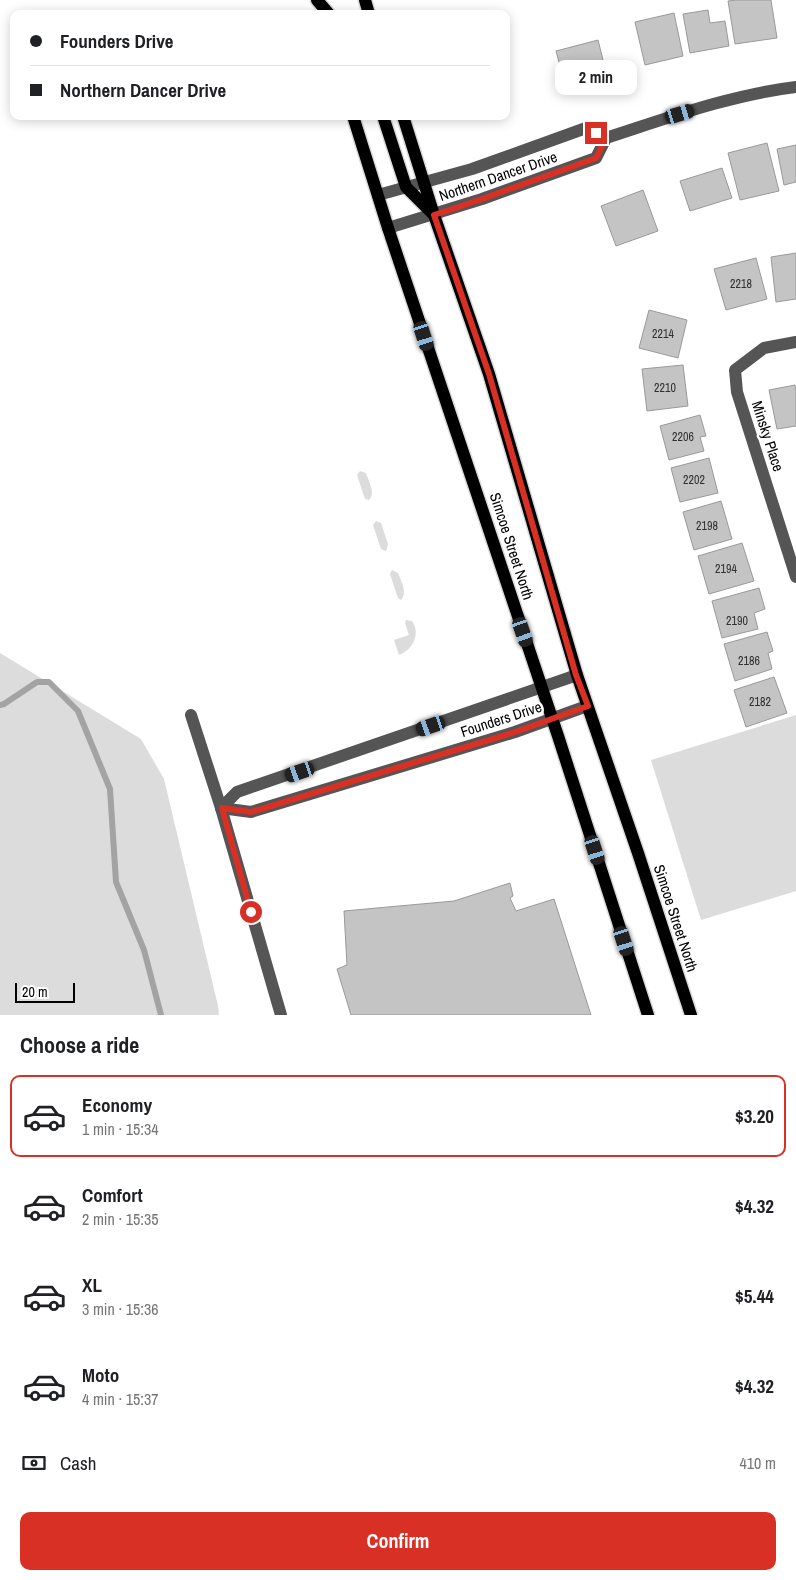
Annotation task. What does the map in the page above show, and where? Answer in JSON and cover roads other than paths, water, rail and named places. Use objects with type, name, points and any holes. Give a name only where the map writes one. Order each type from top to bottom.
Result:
[{"type":"main road","points":[[316,0],[325,10]]},
{"type":"main road","name":"Simcoe Street North","points":[[354,120],[388,228],[542,687],[648,1015]]},
{"type":"main road","points":[[384,120],[406,187],[434,215]]},
{"type":"main road","name":"Simcoe Street North","points":[[404,120],[434,215],[489,374],[576,675],[638,853],[691,1015]]},
{"type":"street","points":[[606,138],[728,99],[796,87]]},
{"type":"street","name":"Northern Dancer Drive","points":[[378,195],[472,169],[586,128],[606,138],[596,158],[482,199],[388,228]]},
{"type":"street","name":"Minsky Place","points":[[796,342],[764,348],[735,370],[737,392],[796,577]]},
{"type":"street","name":"Founders Drive","points":[[222,808],[237,792],[576,675]]},
{"type":"street","name":"Founders Drive","points":[[222,808],[251,812],[506,735],[588,706]]},
{"type":"street","points":[[190,715],[222,808],[281,1015]]},
{"type":"waterway","points":[[0,705],[37,682],[49,682],[78,711],[110,789],[116,882],[144,950],[161,1015]]}]
